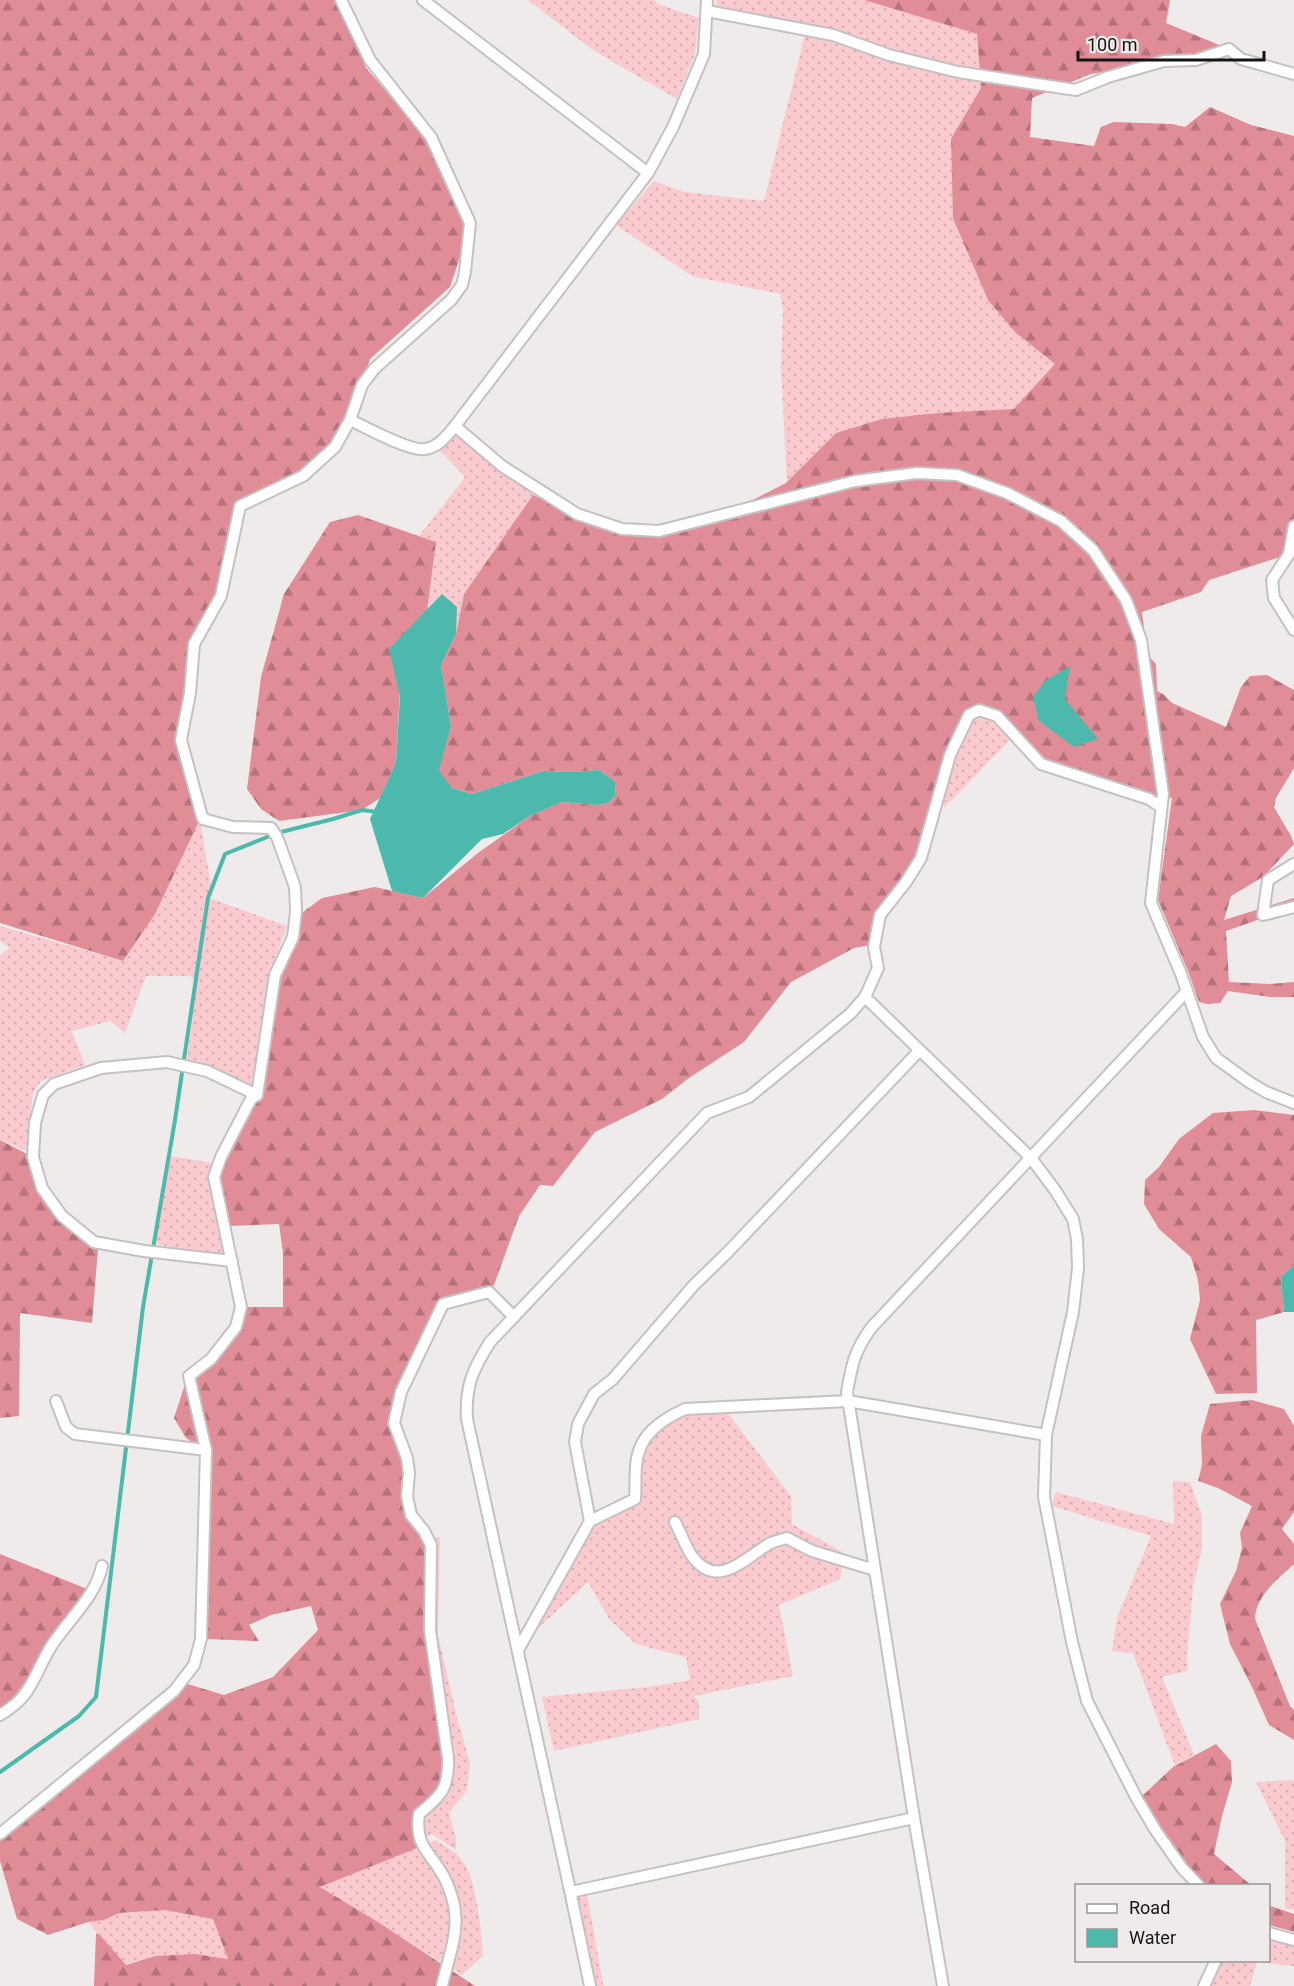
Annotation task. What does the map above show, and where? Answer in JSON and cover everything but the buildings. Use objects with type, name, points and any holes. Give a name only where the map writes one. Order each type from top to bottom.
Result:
[{"type":"street","points":[[0,1834],[174,1691],[194,1665],[201,1639],[206,1450],[189,1376],[211,1359],[236,1327],[241,1307],[214,1177],[221,1157],[251,1099],[257,1095],[275,975],[293,937],[296,912],[295,887],[271,828],[233,827],[204,819],[201,813],[181,740],[190,693],[194,644],[221,596],[240,506],[303,476],[335,447],[350,420],[362,385],[374,369],[451,300],[462,285],[470,223],[431,137],[370,60],[341,0]]},
{"type":"street","points":[[423,0],[648,173]]},
{"type":"street","points":[[350,420],[414,449],[426,449],[440,443],[455,426],[648,173],[673,127],[704,54],[707,5],[833,34],[889,54],[958,72],[1056,88],[1076,90],[1108,77],[1164,61],[1196,60],[1229,49],[1241,59],[1294,74]]},
{"type":"street","points":[[455,426],[502,466],[577,514],[622,529],[659,531],[855,482],[917,473],[957,475],[1007,493],[1061,521],[1093,550],[1126,600],[1141,640],[1162,794],[1151,903],[1203,1037],[1216,1058],[1266,1092],[1294,1103]]},
{"type":"street","points":[[1294,526],[1289,554],[1272,580],[1274,598],[1294,630]]},
{"type":"street","points":[[590,1986],[467,1419],[466,1401],[475,1366],[490,1342],[706,1113],[749,1097],[850,1014],[865,997],[878,968],[874,947],[880,915],[906,882],[921,858],[947,764],[969,715],[979,710],[997,716],[1041,764],[1149,799],[1161,807]]},
{"type":"street","points":[[1294,864],[1268,879],[1263,915],[1294,908]]},
{"type":"street","points":[[943,1986],[848,1401],[847,1392],[852,1361],[870,1328],[1187,991]]},
{"type":"street","points":[[865,997],[1032,1158],[1073,1219],[1077,1239],[1078,1268],[1073,1312],[1046,1436],[1044,1497],[1072,1642],[1087,1701],[1151,1823],[1182,1868],[1197,1884]]},
{"type":"street","points":[[590,1521],[575,1442],[578,1424],[594,1394],[613,1378],[694,1285],[919,1051]]},
{"type":"street","points":[[232,1262],[94,1242],[62,1216],[42,1188],[33,1157],[35,1123],[43,1095],[54,1084],[101,1068],[167,1062],[207,1071],[257,1095]]},
{"type":"street","points":[[442,1986],[456,1929],[455,1911],[446,1880],[422,1846],[417,1828],[419,1814],[444,1790],[448,1776],[448,1758],[430,1630],[431,1545],[424,1531],[411,1515],[407,1496],[409,1473],[407,1458],[394,1423],[401,1392],[443,1304],[489,1292],[514,1317]]},
{"type":"street","points":[[56,1401],[66,1427],[75,1434],[206,1450]]},
{"type":"street","points":[[518,1650],[590,1521],[635,1499],[636,1464],[644,1440],[662,1420],[685,1408],[848,1401],[1046,1436]]},
{"type":"street","points":[[675,1522],[693,1557],[708,1570],[723,1572],[770,1544],[787,1538],[812,1551],[875,1570]]},
{"type":"street","points":[[0,1714],[11,1708],[25,1694],[52,1645],[92,1591],[100,1576],[102,1566]]},
{"type":"street","points":[[571,1892],[914,1818]]},
{"type":"street","points":[[1270,1933],[1294,1940]]},
{"type":"street","points":[[1204,1986],[1215,1962]]},
{"type":"shaded area","points":[[528,0],[655,0],[658,4],[699,18],[695,54],[677,99],[593,50]]},
{"type":"shaded area","points":[[716,0],[864,0],[977,34],[982,96],[1016,333],[1055,364],[1012,415],[882,419],[836,433],[787,483],[781,366],[783,309],[780,294],[692,276],[616,225],[654,181],[684,192],[764,201],[806,30],[717,7]]},
{"type":"shaded area","points":[[455,426],[533,495],[464,594],[456,634],[426,619],[436,542],[419,536],[465,477],[435,445]]},
{"type":"shaded area","points":[[979,710],[997,716],[1014,736],[944,808],[947,764]]},
{"type":"shaded area","points":[[201,813],[211,887],[209,898],[287,926],[273,965],[252,1092],[187,1061],[202,940],[194,980],[190,976],[146,976],[125,1033],[110,1021],[72,1031],[85,1065],[41,1081],[33,1093],[26,1151],[0,1139],[0,955],[10,948],[0,941],[0,926],[123,961]]},
{"type":"shaded area","points":[[169,1156],[213,1163],[226,1261],[154,1243]]},
{"type":"shaded area","points":[[723,1407],[791,1496],[792,1524],[844,1553],[840,1579],[779,1605],[793,1676],[694,1696],[699,1703],[699,1719],[554,1751],[542,1697],[648,1687],[690,1680],[686,1657],[636,1644],[610,1620],[588,1582],[523,1642],[590,1521],[629,1494],[651,1432],[699,1408]]},
{"type":"shaded area","points":[[1173,1481],[1190,1482],[1202,1516],[1202,1549],[1193,1586],[1188,1671],[1162,1677],[1194,1754],[1175,1766],[1133,1653],[1112,1651],[1117,1618],[1151,1536],[1052,1506],[1056,1492],[1174,1524]]},
{"type":"shaded area","points":[[440,1537],[438,1635],[470,1763],[467,1790],[449,1813],[456,1838],[456,1850],[432,1834],[421,1841],[431,1636],[431,1538]]},
{"type":"shaded area","points":[[1294,1781],[1294,1910],[1285,1908],[1285,1841],[1256,1782]]},
{"type":"shaded area","points":[[436,1840],[462,1860],[467,1868],[477,1906],[483,1956],[462,1975],[320,1887]]},
{"type":"shaded area","points":[[587,1894],[604,1986],[590,1986],[571,1895]]},
{"type":"shaded area","points":[[165,1910],[213,1919],[228,1959],[176,1956],[125,1964],[88,1922],[104,1920],[119,1913]]},
{"type":"shaded area","points":[[1270,1931],[1294,1941],[1294,1966],[1257,1962],[1270,1962]]},
{"type":"shaded area","points":[[1214,1962],[1257,1962],[1250,1986],[1198,1986]]},
{"type":"green space","points":[[0,0],[339,0],[366,68],[428,139],[466,226],[462,251],[450,287],[370,359],[358,395],[335,447],[303,476],[240,506],[221,596],[193,652],[181,740],[200,819],[155,914],[123,961],[0,923]]},
{"type":"green space","points":[[864,0],[1170,0],[1166,23],[1229,49],[1091,74],[1032,98],[1030,137],[1094,146],[1101,127],[1114,122],[1172,124],[1185,127],[1210,107],[1251,125],[1294,136],[1294,526],[1289,554],[1209,580],[1201,592],[1142,612],[1144,629],[1142,649],[1156,664],[1157,691],[1172,703],[1226,727],[1241,687],[1250,676],[1267,675],[1294,690],[1294,768],[1276,798],[1274,807],[1294,844],[1263,877],[1231,896],[1224,920],[1294,898],[1294,907],[1226,931],[1229,982],[1269,984],[1294,982],[1294,997],[1270,997],[1228,991],[1220,1003],[1199,1002],[1158,900],[1172,798],[1107,785],[1041,764],[994,711],[979,710],[950,755],[916,865],[897,894],[875,944],[854,948],[791,982],[744,1042],[689,1078],[662,1099],[595,1132],[553,1186],[540,1185],[519,1216],[494,1285],[489,1290],[443,1304],[420,1368],[393,1418],[407,1458],[405,1495],[431,1545],[430,1631],[448,1776],[419,1814],[422,1846],[320,1887],[475,1986],[94,1986],[96,1933],[126,1965],[156,1956],[195,1954],[228,1959],[213,1919],[165,1910],[119,1913],[104,1920],[88,1922],[48,1935],[17,1919],[0,1861],[0,1838],[68,1778],[87,1753],[95,1756],[181,1682],[224,1695],[273,1677],[318,1630],[311,1606],[271,1615],[249,1625],[259,1641],[207,1639],[206,1451],[186,1438],[174,1418],[187,1378],[222,1349],[241,1307],[283,1307],[283,1253],[279,1224],[228,1226],[214,1177],[257,1095],[275,975],[299,915],[322,898],[375,887],[423,898],[478,853],[530,816],[562,802],[597,805],[608,803],[615,796],[616,782],[599,770],[544,771],[472,794],[452,788],[437,776],[451,726],[441,665],[456,634],[464,594],[533,495],[568,511],[653,531],[721,516],[786,483],[836,433],[882,419],[1014,409],[1055,364],[1016,333],[988,300],[953,218],[951,139],[981,88],[977,34]]},
{"type":"green space","points":[[358,515],[436,542],[426,619],[401,671],[396,763],[380,798],[362,810],[279,821],[261,809],[247,789],[261,677],[284,594],[330,522]]},
{"type":"green space","points":[[1254,1110],[1294,1115],[1294,1265],[1281,1277],[1284,1312],[1256,1320],[1257,1393],[1216,1394],[1190,1339],[1200,1300],[1198,1280],[1191,1257],[1159,1229],[1144,1204],[1145,1180],[1159,1167],[1179,1139],[1213,1113]]},
{"type":"green space","points":[[0,1140],[33,1157],[42,1188],[98,1249],[92,1323],[20,1313],[19,1416],[0,1418]]},
{"type":"green space","points":[[1252,1400],[1284,1409],[1294,1426],[1294,1512],[1282,1529],[1294,1544],[1294,1564],[1263,1595],[1255,1619],[1290,1706],[1294,1710],[1294,1740],[1269,1725],[1230,1644],[1220,1604],[1236,1571],[1242,1548],[1240,1533],[1252,1506],[1218,1488],[1198,1481],[1202,1465],[1201,1436],[1210,1404]]},
{"type":"green space","points":[[0,1554],[92,1591],[46,1656],[0,1714]]},
{"type":"green space","points":[[1216,1744],[1231,1761],[1232,1782],[1214,1854],[1250,1884],[1203,1884],[1186,1872],[1140,1798],[1173,1767]]},
{"type":"green space","points":[[1270,1906],[1294,1914],[1294,1932],[1270,1925]]},
{"type":"water","points":[[442,594],[457,607],[456,634],[441,665],[451,726],[439,771],[452,788],[472,794],[544,771],[599,770],[616,782],[615,796],[608,803],[597,805],[562,802],[530,816],[503,834],[482,839],[423,898],[392,891],[370,819],[396,763],[400,696],[389,649]]},
{"type":"water","points":[[1070,666],[1065,699],[1098,739],[1074,747],[1039,721],[1033,697],[1045,681]]},
{"type":"water","points":[[1294,1265],[1294,1312],[1284,1312],[1281,1277]]},
{"type":"waterway","points":[[0,1772],[79,1716],[96,1697],[143,1307],[175,1120],[208,898],[225,854],[277,833],[362,810],[378,812]]}]
